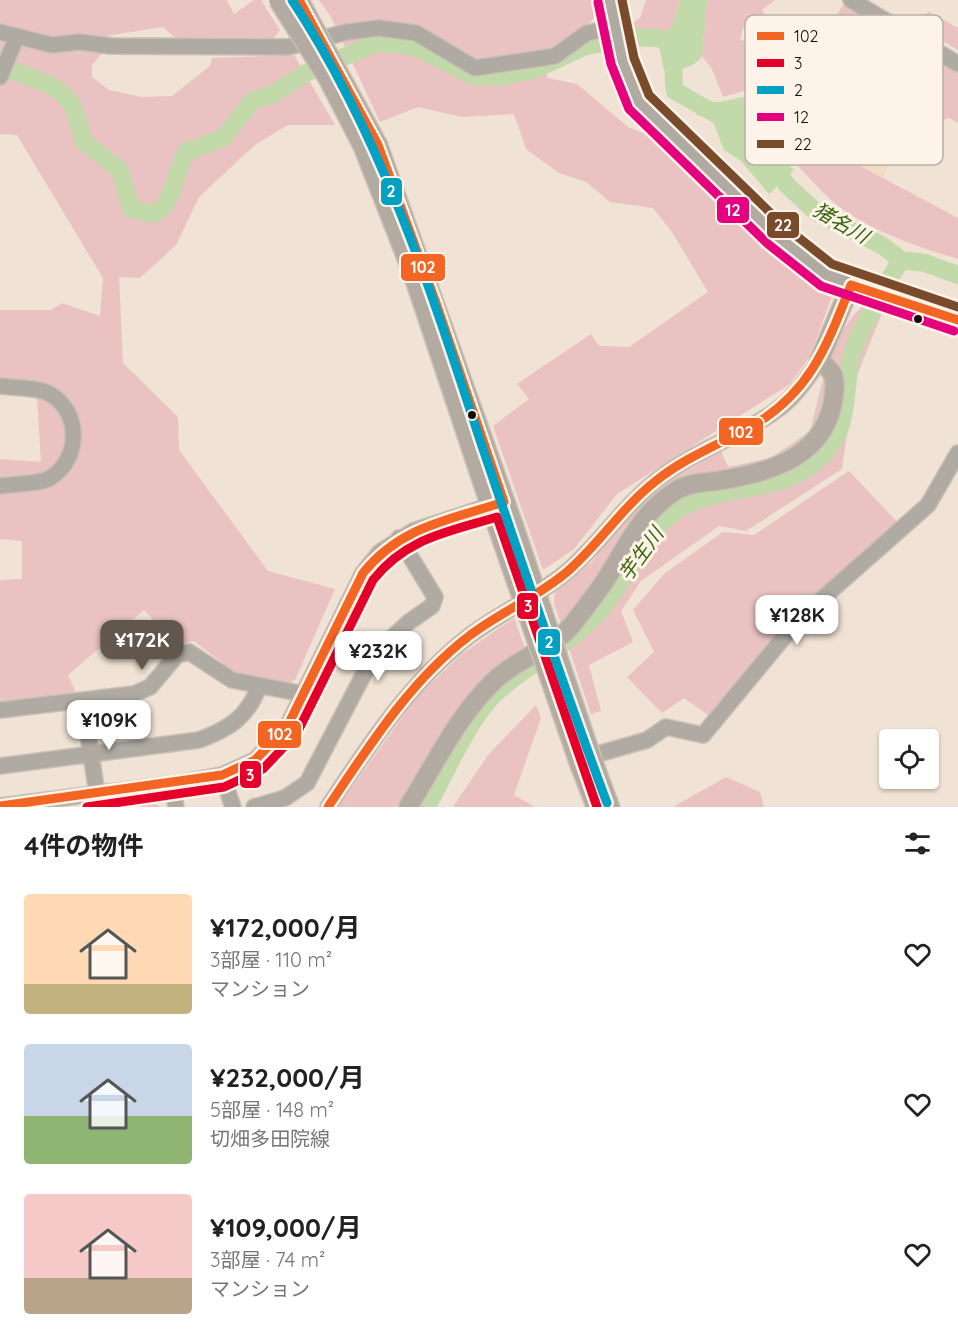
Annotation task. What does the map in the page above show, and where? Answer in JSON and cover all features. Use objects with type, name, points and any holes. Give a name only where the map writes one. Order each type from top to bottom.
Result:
[{"type":"main road","points":[[278,0],[370,146]]},
{"type":"main road","points":[[299,0],[370,146],[436,303],[497,504],[588,762],[610,807]]},
{"type":"main road","points":[[408,807],[467,708],[513,664],[562,635],[571,626],[609,576],[631,536],[660,503],[675,490],[694,484],[735,478],[786,465],[810,448],[825,425],[834,399],[835,380],[832,369],[819,361],[851,285],[958,320]]},
{"type":"main road","points":[[588,762],[596,807]]},
{"type":"street","points":[[610,0],[622,61],[639,102],[776,236],[826,275],[851,285]]},
{"type":"street","points":[[851,0],[876,15]]},
{"type":"street","points":[[0,32],[16,39],[52,45],[79,42],[111,46],[288,47],[347,32],[379,28],[417,33],[475,68],[555,56],[587,33],[617,35]]},
{"type":"street","points":[[1,76],[16,39]]},
{"type":"street","points":[[943,55],[958,64]]},
{"type":"street","points":[[328,807],[356,764],[419,680],[447,654],[472,634],[566,573],[581,560],[625,507],[677,465],[782,406],[801,387],[819,361]]},
{"type":"street","points":[[0,386],[49,393],[67,409],[75,433],[68,461],[49,479],[0,486]]},
{"type":"street","points":[[588,762],[647,740],[666,727],[703,735],[799,619],[928,505],[958,453]]},
{"type":"street","points":[[0,806],[98,800],[222,775],[255,760],[277,740],[287,727],[363,573],[380,552],[399,538],[497,504]]},
{"type":"street","points":[[254,807],[285,798],[307,783],[366,670],[393,637],[432,606],[435,597],[399,538]]},
{"type":"street","points":[[0,710],[134,694],[142,691],[162,675],[177,655],[189,652],[232,680],[304,694]]},
{"type":"street","points":[[0,766],[199,740],[221,732],[241,720],[253,704],[259,686]]},
{"type":"street","points":[[83,701],[98,800]]},
{"type":"street","points":[[222,775],[232,807]]},
{"type":"street","points":[[172,784],[176,807]]},
{"type":"shaded area","points":[[0,0],[227,0],[234,14],[254,0],[261,0],[280,30],[271,41],[180,42],[163,27],[106,36],[55,39],[0,24]]},
{"type":"shaded area","points":[[319,0],[597,0],[597,15],[545,70],[548,78],[577,84],[628,127],[643,133],[663,134],[832,296],[810,356],[790,384],[617,494],[574,549],[543,570],[493,426],[529,399],[517,384],[591,334],[599,346],[629,347],[708,292],[672,232],[653,208],[610,202],[586,182],[559,173],[526,149],[514,114],[462,117],[418,107],[380,122],[331,17]]},
{"type":"shaded area","points":[[646,0],[680,0],[674,21],[659,46],[631,44],[623,33],[624,29],[640,18]]},
{"type":"shaded area","points":[[680,0],[707,0],[702,56],[690,66],[664,70],[659,46],[674,21]]},
{"type":"shaded area","points":[[707,0],[775,0],[762,10],[765,15],[745,15],[745,28],[743,28],[740,40],[745,41],[745,91],[723,97],[712,69],[702,56]]},
{"type":"shaded area","points":[[843,5],[860,15],[837,15]]},
{"type":"shaded area","points":[[943,20],[958,28],[958,50],[943,41]]},
{"type":"shaded area","points":[[0,39],[87,48],[102,53],[92,65],[92,77],[109,90],[142,97],[172,96],[210,66],[212,58],[294,55],[335,125],[288,125],[256,144],[199,197],[176,245],[140,278],[119,277],[123,363],[178,417],[179,450],[268,571],[335,589],[295,680],[288,683],[234,672],[194,641],[178,645],[144,610],[68,675],[76,693],[11,703],[0,702],[0,580],[22,579],[22,541],[0,539],[0,459],[41,462],[37,396],[0,394],[0,310],[51,310],[62,303],[100,316],[103,278],[17,135],[0,134]]},
{"type":"shaded area","points":[[943,62],[958,71],[958,123],[949,118],[943,120]]},
{"type":"shaded area","points":[[745,97],[745,165],[789,165],[794,170],[769,194],[741,161],[724,150],[712,119],[696,115],[702,101],[720,102]]},
{"type":"shaded area","points":[[797,165],[859,165],[958,218],[958,259],[925,249],[873,227],[857,219],[829,198]]},
{"type":"shaded area","points":[[860,165],[888,165],[883,177]]},
{"type":"shaded area","points":[[866,303],[884,308],[854,383],[842,469],[746,531],[719,526],[641,581],[621,611],[633,642],[589,665],[601,711],[591,714],[554,603],[555,592],[593,561],[608,537],[669,481],[721,451],[728,467],[771,458],[810,431],[823,379],[835,345],[853,316]]},
{"type":"shaded area","points":[[849,471],[901,526],[769,643],[715,720],[684,698],[662,713],[627,677],[654,652],[633,610],[665,573],[723,532],[754,535]]},
{"type":"shaded area","points":[[514,618],[526,651],[441,736],[396,807],[338,807],[416,698],[462,654]]},
{"type":"shaded area","points":[[536,705],[541,718],[514,795],[535,807],[453,807],[488,755]]},
{"type":"shaded area","points":[[726,777],[760,792],[764,807],[673,807]]},
{"type":"shaded area","points":[[141,798],[162,807],[105,807],[110,802]]},
{"type":"waterway","name":"猪名川","points":[[691,0],[682,23],[674,55],[675,91],[721,117]]},
{"type":"waterway","points":[[0,65],[52,86],[64,95],[73,107],[84,142],[120,170],[131,209],[153,214],[160,211],[165,204],[186,152],[223,138],[252,101],[272,95],[306,73],[374,44],[397,44],[419,49],[473,76],[502,77],[536,69],[583,47],[628,37],[659,38],[676,46]]},
{"type":"waterway","name":"猪名川","points":[[772,165],[788,186],[816,212],[883,246],[901,260],[925,263],[958,275]]},
{"type":"waterway","name":"芋生川","points":[[887,283],[901,260]]},
{"type":"waterway","name":"芋生川","points":[[427,807],[468,729],[488,701],[510,681],[575,635],[598,613],[618,587],[644,544],[666,519],[679,509],[697,501],[793,476],[810,467],[825,453],[839,430],[843,418],[852,354],[873,309]]},
{"type":"transit line","name":"2","points":[[292,0],[324,51],[352,104],[401,213],[607,803]]},
{"type":"transit line","name":"102","points":[[0,806],[222,775],[255,760],[287,727],[363,573],[378,557],[393,545],[427,527],[504,502],[436,303],[378,145],[299,0]]},
{"type":"transit line","name":"22","points":[[622,0],[634,58],[649,95],[784,226],[832,264],[958,307]]},
{"type":"transit line","name":"12","points":[[598,2],[611,64],[629,109],[768,244],[821,286],[954,331]]},
{"type":"transit line","name":"102","points":[[851,285],[958,320]]},
{"type":"transit line","name":"102","points":[[328,807],[409,694],[448,654],[481,627],[544,589],[568,571],[591,549],[633,501],[657,480],[691,458],[752,426],[789,398],[803,382],[825,347],[851,285]]},
{"type":"transit line","name":"3","points":[[87,807],[224,787],[263,769],[297,733],[373,580],[399,555],[429,538],[497,517],[597,807]]}]
